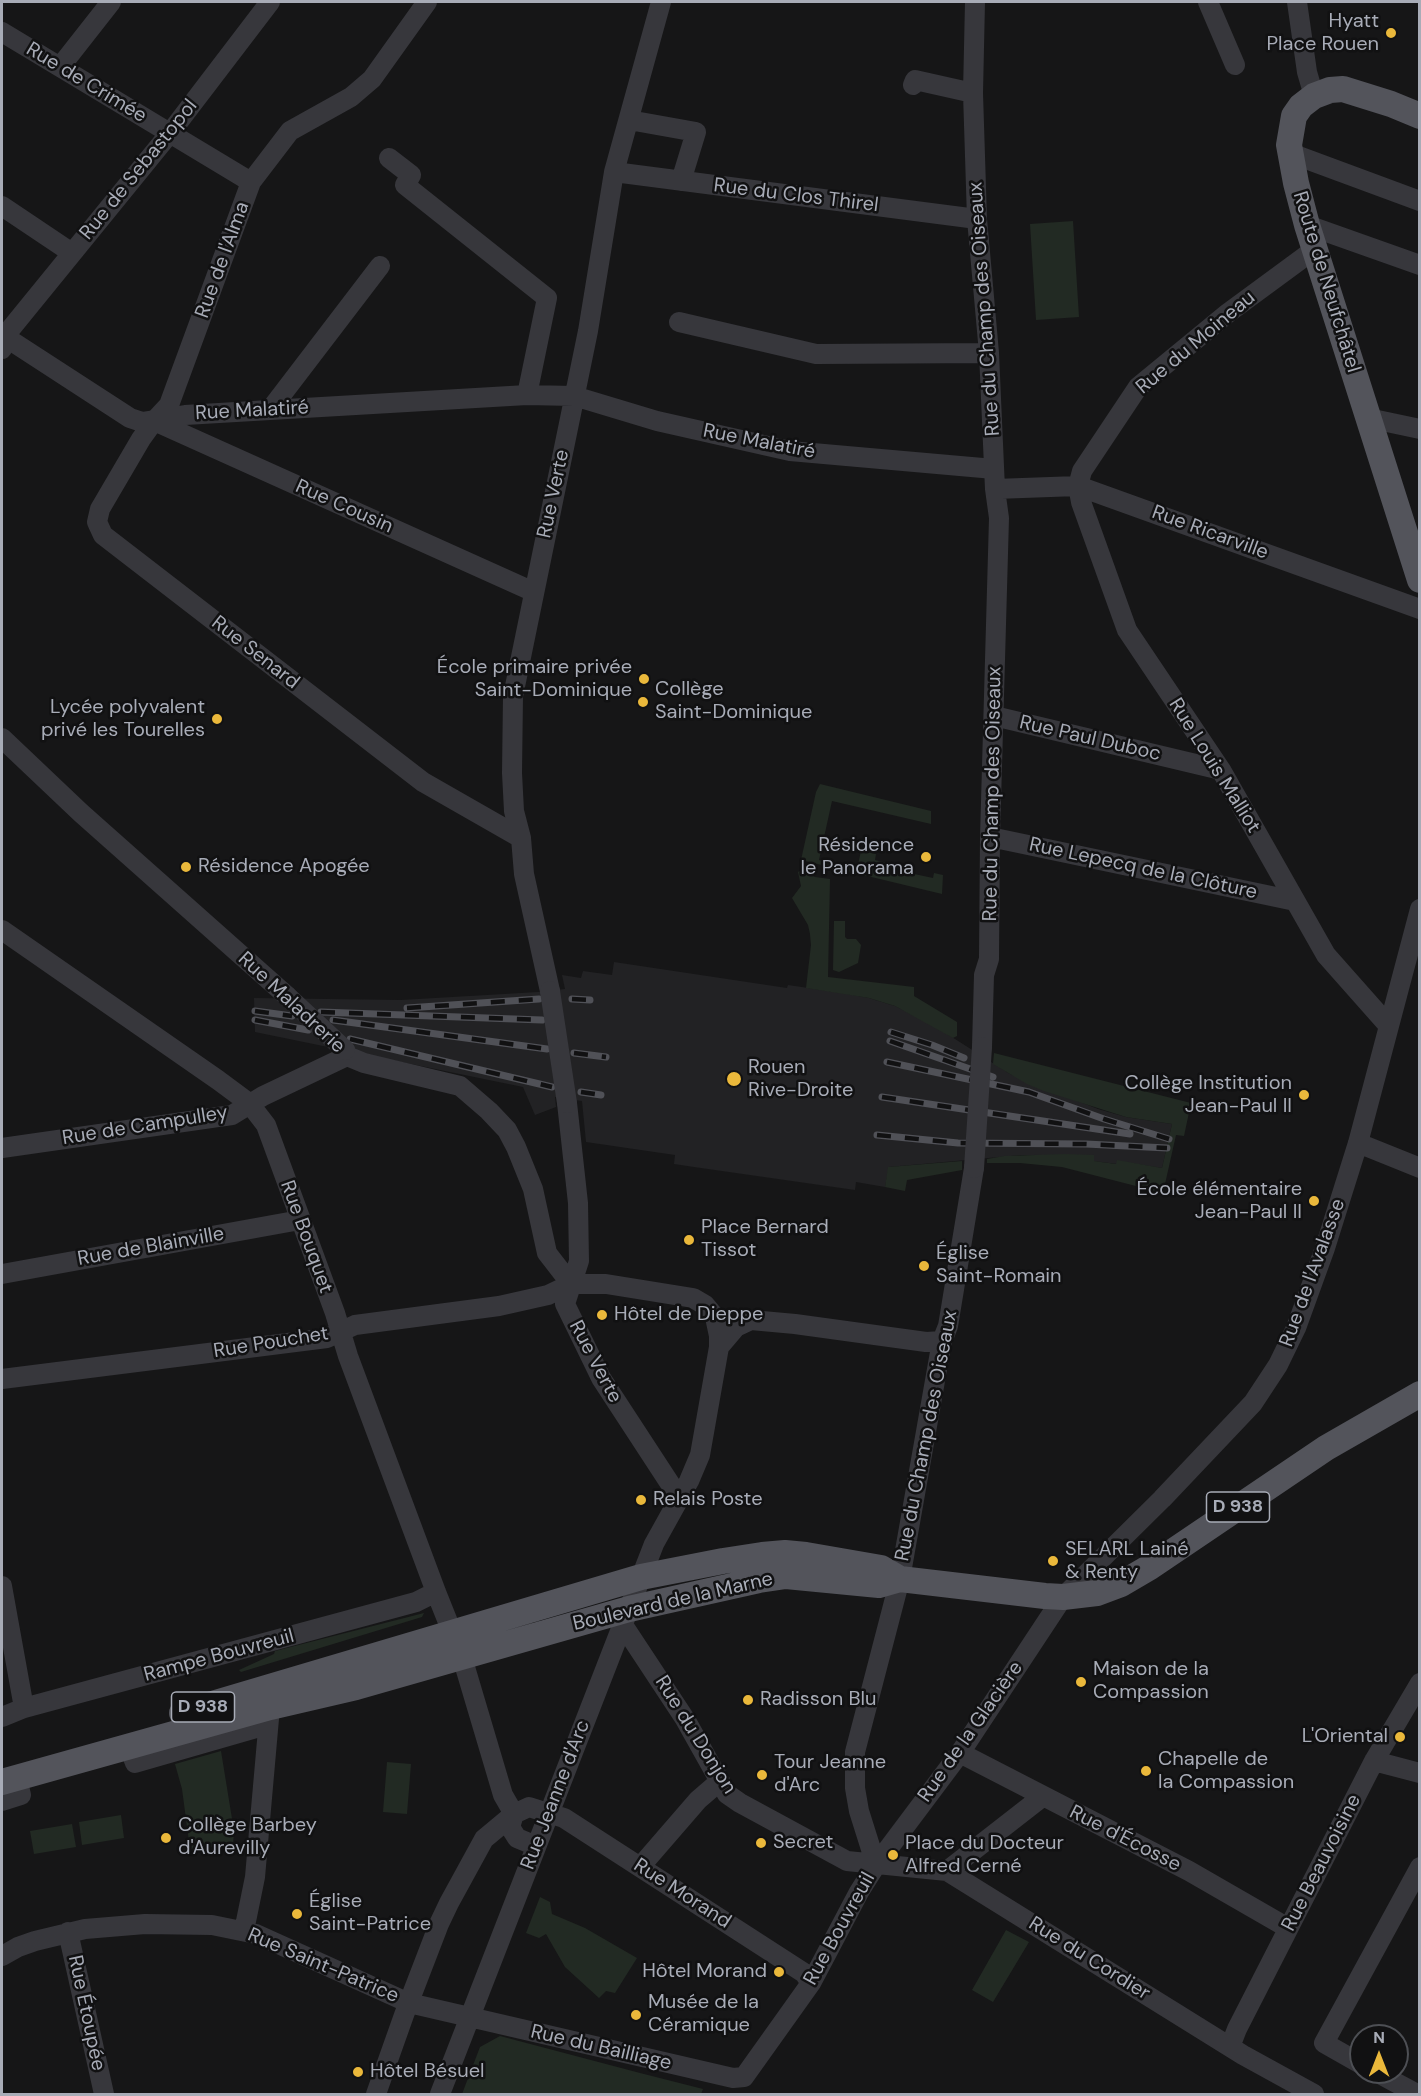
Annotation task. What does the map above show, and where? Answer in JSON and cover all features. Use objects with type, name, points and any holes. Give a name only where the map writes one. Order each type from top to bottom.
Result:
[{"type":"main road","points":[[1314,96],[1330,90],[1343,89],[1391,104],[1419,116]]},
{"type":"main road","name":"Route de Neufchâtel","points":[[1314,96],[1301,106],[1294,116],[1288,145],[1296,183],[1307,225],[1419,580]]},
{"type":"main road","name":"D 938","points":[[1326,1448],[1373,1407],[1419,1374]]},
{"type":"main road","name":"D 938","points":[[900,1579],[1064,1597],[1097,1593],[1121,1584],[1326,1448],[1419,1394]]},
{"type":"main road","name":"Boulevard de la Marne","points":[[10,1780],[327,1672],[641,1577],[723,1560],[785,1554],[881,1568],[900,1579]]},
{"type":"main road","name":"Boulevard de la Marne","points":[[10,1780],[132,1755],[268,1716],[356,1687],[462,1657],[626,1617],[708,1590],[786,1576],[879,1585],[900,1579]]},
{"type":"street","points":[[60,67],[111,2]]},
{"type":"street","name":"Rue de Sebastopol","points":[[2,340],[170,133],[270,2]]},
{"type":"street","points":[[251,182],[290,130],[351,97],[372,79],[427,2]]},
{"type":"street","name":"Rue Verte","points":[[661,2],[614,172],[597,281],[513,696],[512,772],[514,811],[521,838],[524,874],[550,991],[567,1103],[578,1203],[579,1261],[565,1304],[601,1378],[680,1499]]},
{"type":"street","name":"Rue du Champ des Oiseaux","points":[[900,1579],[942,1341],[948,1326],[974,1168],[984,975],[989,959],[999,518],[994,479],[989,353],[977,219],[973,93],[975,2]]},
{"type":"street","points":[[1208,2],[1235,65]]},
{"type":"street","points":[[1297,2],[1306,72],[1314,96]]},
{"type":"street","name":"Rue de Crimée","points":[[2,32],[170,133]]},
{"type":"street","points":[[913,85],[915,80],[973,93]]},
{"type":"street","points":[[629,120],[696,132],[681,181]]},
{"type":"street","name":"Rue de l'Alma","points":[[154,421],[169,405],[251,182],[170,133]]},
{"type":"street","points":[[1290,153],[1419,201]]},
{"type":"street","points":[[389,158],[411,175],[405,185],[547,298],[527,395]]},
{"type":"street","name":"Rue du Clos Thirel","points":[[614,172],[977,219]]},
{"type":"street","points":[[2,206],[72,253]]},
{"type":"street","points":[[1307,225],[1419,265]]},
{"type":"street","name":"Rue du Moineau","points":[[1078,486],[1082,471],[1138,387],[1228,313],[1315,249]]},
{"type":"street","points":[[270,410],[380,266]]},
{"type":"street","points":[[679,322],[816,354],[989,353]]},
{"type":"street","name":"Rue Malatiré","points":[[2,340],[130,418],[142,422],[185,415],[527,395],[574,396],[657,421],[789,451],[994,479]]},
{"type":"street","points":[[1368,418],[1419,429]]},
{"type":"street","name":"Rue Senard","points":[[154,421],[100,509],[96,522],[103,535],[423,782],[521,838]]},
{"type":"street","name":"Rue Cousin","points":[[154,421],[534,592]]},
{"type":"street","name":"Rue Ricarville","points":[[994,479],[1078,486],[1419,609]]},
{"type":"street","name":"Rue Louis Malliot","points":[[1078,486],[1081,502],[1127,630],[1221,770],[1326,955],[1388,1025]]},
{"type":"street","name":"Rue Paul Duboc","points":[[994,716],[1221,770]]},
{"type":"street","name":"Rue Maladrerie","points":[[2,738],[81,813],[287,996],[346,1053],[364,1063],[460,1086],[489,1111],[507,1130],[516,1147],[533,1189],[547,1253],[571,1284]]},
{"type":"street","name":"Rue Lepecq de la Clôture","points":[[990,837],[1295,901]]},
{"type":"street","name":"Rue de l'Avalasse","points":[[1064,1597],[1162,1499],[1253,1403],[1278,1365],[1296,1328],[1325,1248],[1358,1143],[1419,909]]},
{"type":"street","name":"Rue Bouquet","points":[[2,930],[52,963],[249,1104],[266,1125],[348,1356],[436,1592],[454,1633],[503,1795],[514,1814],[510,1827],[517,1838],[536,1846]]},
{"type":"street","name":"Rue de Campulley","points":[[2,1148],[232,1115],[346,1053]]},
{"type":"street","points":[[1358,1143],[1419,1168]]},
{"type":"street","name":"Rue de Blainville","points":[[2,1274],[300,1220]]},
{"type":"street","points":[[571,1284],[606,1284],[693,1298],[705,1305],[714,1317],[719,1336],[719,1347],[700,1455],[680,1499]]},
{"type":"street","name":"Rue Pouchet","points":[[2,1379],[327,1338],[355,1325],[499,1306],[548,1295],[571,1284]]},
{"type":"street","points":[[719,1347],[726,1336],[744,1322],[761,1320],[926,1342],[942,1341]]},
{"type":"street","name":"Rue Jeanne d'Arc","points":[[440,2094],[641,1577],[658,1537],[680,1499]]},
{"type":"street","name":"Rue Bouvreuil","points":[[733,2078],[744,2077],[811,1983],[859,1892],[876,1865],[859,1811],[855,1788],[855,1752],[900,1579]]},
{"type":"street","points":[[2,1586],[24,1708],[2,1707]]},
{"type":"street","name":"Rampe Bouvreuil","points":[[2,1717],[24,1708],[416,1602],[436,1592]]},
{"type":"street","name":"Rue de la Glacière","points":[[876,1865],[960,1753],[1064,1597]]},
{"type":"street","name":"Rue du Donjon","points":[[626,1617],[727,1794],[847,1861],[876,1865]]},
{"type":"street","name":"Rue Beauvoisine","points":[[1230,2047],[1237,2029],[1374,1761],[1418,1687]]},
{"type":"street","points":[[244,1931],[255,1877],[268,1716]]},
{"type":"street","name":"Rue d'Écosse","points":[[960,1753],[1189,1871],[1288,1928]]},
{"type":"street","points":[[1374,1761],[1419,1773]]},
{"type":"street","name":"Boulevard de la Marne","points":[[2,1801],[10,1780]]},
{"type":"street","points":[[640,1867],[698,1800],[720,1781]]},
{"type":"street","points":[[876,1865],[947,1871],[1031,1808],[1042,1797]]},
{"type":"street","points":[[376,2094],[442,1916],[484,1839],[514,1814],[529,1807],[548,1813]]},
{"type":"street","name":"Rue Morand","points":[[548,1813],[564,1818],[804,1973],[811,1983]]},
{"type":"street","points":[[1349,2057],[1324,2043],[1419,1867]]},
{"type":"street","name":"Rue du Cordier","points":[[947,1871],[1230,2047],[1314,2094]]},
{"type":"street","name":"Rue Saint-Patrice","points":[[2,1956],[18,1947],[68,1932],[104,1926],[191,1924],[244,1931],[256,1934],[409,2003],[469,2018]]},
{"type":"street","name":"Rue Étoupée","points":[[68,1932],[104,2094]]},
{"type":"street","name":"Rue du Bailliage","points":[[469,2018],[733,2078]]},
{"type":"street","points":[[1398,2084],[1417,2094]]},
{"type":"shaded area","points":[[1073,221],[1079,317],[1036,320],[1030,224]]},
{"type":"shaded area","points":[[820,784],[931,811],[931,824],[832,801],[819,860],[857,869],[861,851],[876,854],[875,860],[900,866],[900,871],[933,878],[934,873],[943,875],[942,894],[801,860],[816,792]]},
{"type":"shaded area","points":[[801,870],[815,877],[830,879],[828,977],[914,987],[914,996],[957,1022],[957,1036],[953,1038],[895,1006],[869,998],[806,988],[811,945],[810,934],[808,925],[792,898],[801,886],[798,872]]},
{"type":"shaded area","points":[[834,921],[845,921],[845,937],[856,939],[861,945],[858,963],[839,972],[833,970]]},
{"type":"shaded area","points":[[614,962],[787,988],[788,985],[842,993],[895,1006],[933,1025],[1010,1074],[1098,1109],[1126,1117],[1172,1124],[1162,1168],[1117,1161],[1117,1164],[1093,1161],[1093,1155],[1022,1155],[889,1167],[885,1187],[856,1182],[855,1190],[694,1167],[674,1164],[675,1155],[586,1142],[582,1101],[555,1097],[556,1107],[535,1115],[523,1087],[255,1032],[254,998],[401,1000],[538,992],[565,989],[562,975],[581,978],[583,971],[612,975]]},
{"type":"shaded area","points":[[994,1053],[1191,1103],[1184,1136],[1176,1135],[1163,1193],[1062,1167],[987,1163],[987,1159],[1004,1156],[1065,1154],[1094,1155],[1094,1161],[1116,1164],[1117,1160],[1162,1168],[1172,1124],[1126,1117],[1044,1091],[993,1064]]},
{"type":"shaded area","points":[[962,1161],[962,1170],[907,1180],[905,1191],[885,1187],[888,1167]]},
{"type":"shaded area","points":[[424,1613],[422,1617],[241,1672],[239,1670],[274,1654],[275,1651]]},
{"type":"shaded area","points":[[221,1751],[234,1831],[233,1845],[190,1849],[182,1789],[175,1764]]},
{"type":"shaded area","points":[[387,1762],[411,1764],[407,1814],[383,1812]]},
{"type":"shaded area","points":[[121,1815],[124,1838],[82,1845],[79,1822]]},
{"type":"shaded area","points":[[72,1824],[76,1847],[34,1854],[30,1831]]},
{"type":"shaded area","points":[[540,1897],[550,1902],[552,1914],[585,1928],[637,1958],[615,1993],[606,1991],[599,1998],[565,1967],[546,1934],[539,1938],[526,1933]]},
{"type":"shaded area","points":[[1006,1930],[1029,1942],[993,2002],[972,1990]]},
{"type":"shaded area","points":[[500,2036],[703,2089],[701,2094],[462,2094],[480,2047]]},
{"type":"railway","points":[[407,1008],[539,999]]},
{"type":"railway","points":[[572,999],[590,1000]]},
{"type":"railway","points":[[255,1011],[292,1016]]},
{"type":"railway","points":[[321,1012],[542,1020]]},
{"type":"railway","points":[[255,1020],[308,1030]]},
{"type":"railway","points":[[333,1020],[547,1049]]},
{"type":"railway","points":[[891,1032],[964,1058]]},
{"type":"railway","points":[[350,1039],[552,1087]]},
{"type":"railway","points":[[890,1041],[993,1077]]},
{"type":"railway","points":[[574,1053],[606,1057]]},
{"type":"railway","points":[[887,1062],[1029,1092],[1169,1139]]},
{"type":"railway","points":[[581,1092],[601,1095]]},
{"type":"railway","points":[[882,1097],[1130,1134]]},
{"type":"railway","points":[[877,1135],[958,1143],[1086,1144],[1167,1148]]},
{"type":"place","name":"Hyatt Place Rouen","points":[[1391,33]]},
{"type":"place","name":"École primaire privée Saint-Dominique","points":[[644,679]]},
{"type":"place","name":"Collège Saint-Dominique","points":[[643,702]]},
{"type":"place","name":"Lycée polyvalent privé les Tourelles","points":[[217,719]]},
{"type":"place","name":"Résidence le Panorama","points":[[926,857]]},
{"type":"place","name":"Résidence Apogée","points":[[186,867]]},
{"type":"place","name":"Rouen Rive-Droite","points":[[734,1079]]},
{"type":"place","name":"Collège Institution Jean-Paul II","points":[[1304,1095]]},
{"type":"place","name":"École élémentaire Jean-Paul II","points":[[1314,1201]]},
{"type":"place","name":"Place Bernard Tissot","points":[[689,1240]]},
{"type":"place","name":"Église Saint-Romain","points":[[924,1266]]},
{"type":"place","name":"Hôtel de Dieppe","points":[[602,1315]]},
{"type":"place","name":"Relais Poste","points":[[641,1500]]},
{"type":"place","name":"SELARL Lainé & Renty","points":[[1053,1561]]},
{"type":"place","name":"Maison de la Compassion","points":[[1081,1682]]},
{"type":"place","name":"Radisson Blu","points":[[748,1700]]},
{"type":"place","name":"L'Oriental","points":[[1400,1737]]},
{"type":"place","name":"Chapelle de la Compassion","points":[[1146,1771]]},
{"type":"place","name":"Tour Jeanne d'Arc","points":[[762,1775]]},
{"type":"place","name":"Collège Barbey d'Aurevilly","points":[[166,1838]]},
{"type":"place","name":"Secret","points":[[761,1843]]},
{"type":"place","name":"Place du Docteur Alfred Cerné","points":[[893,1855]]},
{"type":"place","name":"Église Saint-Patrice","points":[[297,1914]]},
{"type":"place","name":"Hôtel Morand","points":[[779,1972]]},
{"type":"place","name":"Musée de la Céramique","points":[[636,2015]]},
{"type":"place","name":"Hôtel Bésuel","points":[[358,2072]]}]
